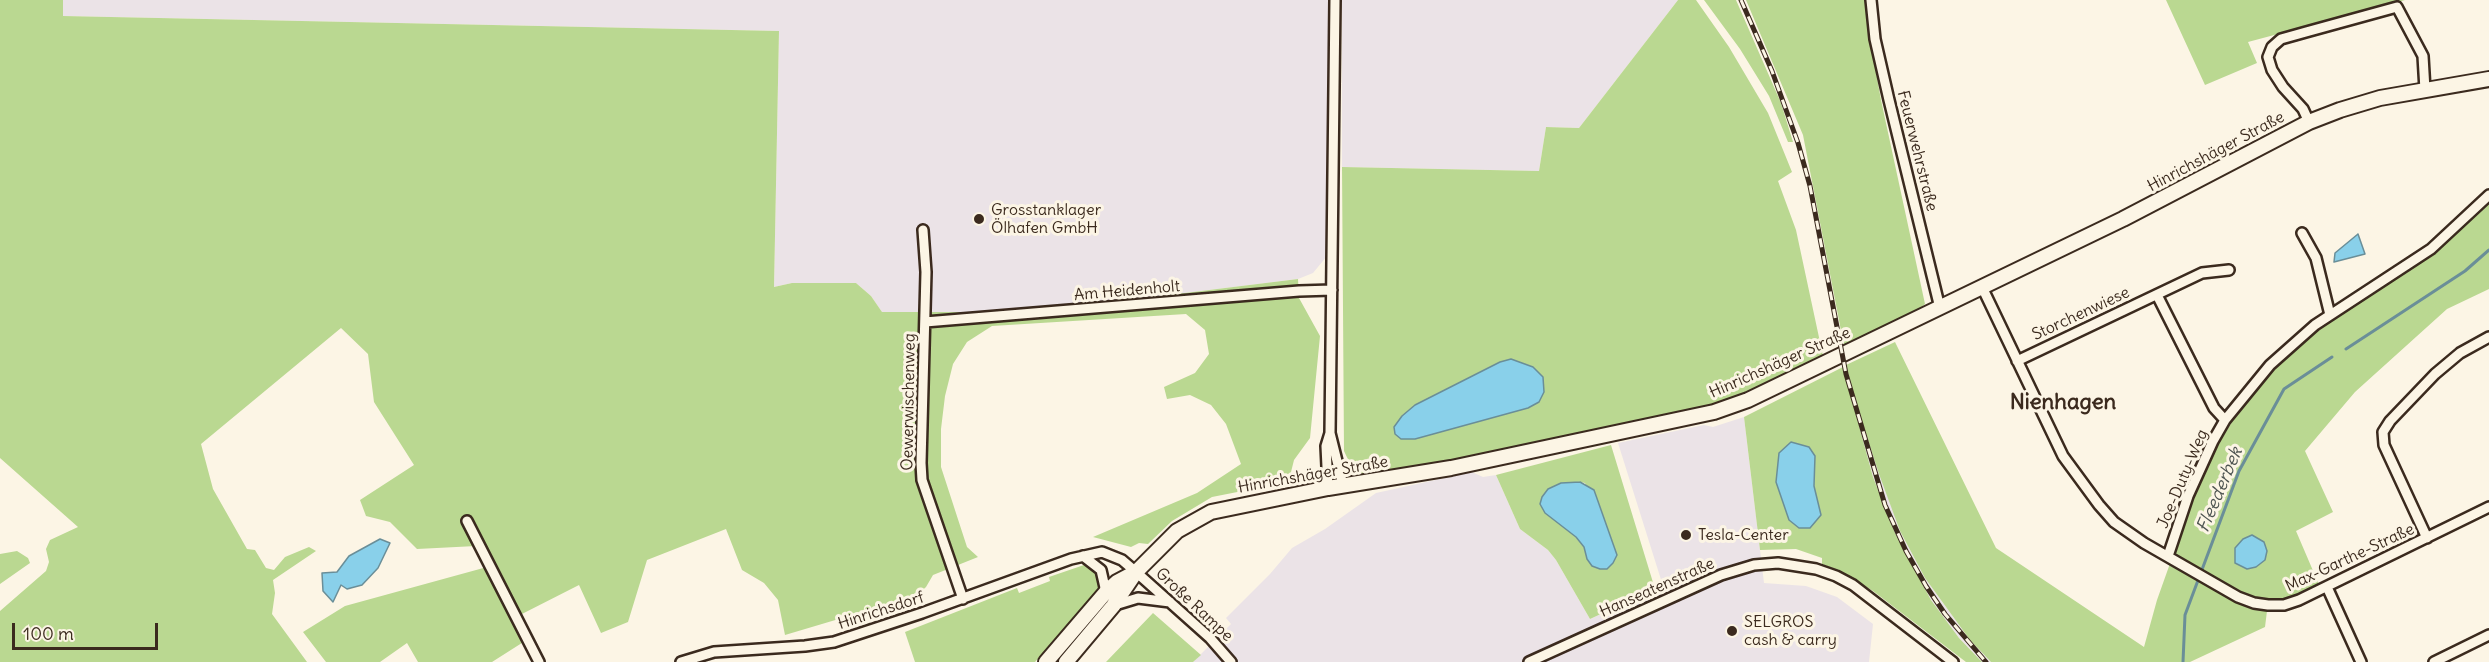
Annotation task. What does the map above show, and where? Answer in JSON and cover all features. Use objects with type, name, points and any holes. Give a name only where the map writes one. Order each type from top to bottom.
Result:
[{"type":"main road","name":"Hinrichshäger Straße","points":[[1066,662],[1113,606],[1136,572],[1178,531],[1199,517],[1223,508],[1343,485],[1451,468],[1714,412],[1748,400],[2144,209],[2253,149],[2309,122],[2356,105],[2489,79]]},
{"type":"main road","name":"Hinrichshäger Straße","points":[[1046,662],[1106,592],[1117,582],[1136,572]]},
{"type":"street","points":[[1335,0],[1330,433],[1343,485]]},
{"type":"street","name":"Feuerwehrstraße","points":[[1871,0],[1875,39],[1886,90],[1940,308]]},
{"type":"street","name":"Hinrichshäger Straße","points":[[2309,122],[2303,109],[2271,70],[2268,57],[2272,47],[2281,39],[2397,7],[2422,56],[2425,90]]},
{"type":"street","name":"Joe-Duty-Weg","points":[[2168,556],[2202,464],[2225,420],[2270,365],[2300,337],[2330,315],[2431,249],[2489,195]]},
{"type":"street","name":"Oewerwischenweg","points":[[926,230],[922,480],[963,599]]},
{"type":"street","points":[[2302,233],[2316,258],[2330,315]]},
{"type":"street","name":"Storchenwiese","points":[[2018,361],[2202,273],[2229,270]]},
{"type":"street","name":"Max-Garthe-Straße","points":[[1982,287],[2063,456],[2082,484],[2114,522],[2144,543],[2238,597],[2254,603],[2283,605],[2299,600],[2489,507]]},
{"type":"street","name":"Am Heidenholt","points":[[925,322],[1332,290]]},
{"type":"street","name":"Storchenwiese","points":[[2157,295],[2214,408],[2225,420]]},
{"type":"street","points":[[2427,538],[2384,445],[2383,432],[2390,421],[2435,374],[2460,353],[2489,337]]},
{"type":"street","points":[[1328,488],[1326,446],[1330,433]]},
{"type":"street","points":[[467,521],[539,662]]},
{"type":"street","name":"Hinrichsdorf","points":[[681,662],[714,652],[834,642],[1083,556],[1102,552],[1113,555],[1136,572]]},
{"type":"street","points":[[1083,556],[1101,570],[1106,592]]},
{"type":"street","name":"Hanseatenstraße","points":[[1529,662],[1721,575],[1754,565],[1778,562],[1816,568],[1852,585],[1953,662]]},
{"type":"street","name":"Große Rampe","points":[[1136,572],[1210,638],[1230,662]]},
{"type":"street","points":[[2327,587],[2361,662]]},
{"type":"street","points":[[1113,606],[1138,598],[1170,602]]},
{"type":"street","points":[[2434,662],[2489,635]]},
{"type":"shaded area","points":[[63,0],[1329,0],[1330,174],[1327,256],[1313,273],[1298,279],[1104,303],[971,312],[882,312],[871,296],[856,283],[792,283],[774,287],[779,31],[63,16]]},
{"type":"shaded area","points":[[1342,0],[1678,0],[1579,128],[1546,127],[1539,171],[1342,167]]},
{"type":"shaded area","points":[[1845,358],[1854,397],[1900,531],[1925,578],[1970,640],[1991,662],[1982,662],[1959,638],[1931,600],[1895,533],[1873,477],[1851,400],[1842,360]]},
{"type":"shaded area","points":[[1744,417],[1764,583],[1806,586],[1837,597],[1873,624],[1869,662],[1193,662],[1231,624],[1226,618],[1270,574],[1292,548],[1325,529],[1376,493],[1472,472],[1483,477],[1496,475],[1520,529],[1548,550],[1556,560],[1590,619],[1663,586],[1618,443],[1704,425],[1713,427]]},
{"type":"green space","points":[[0,0],[63,0],[63,16],[779,31],[774,287],[792,283],[856,283],[871,296],[882,312],[971,312],[1104,303],[1298,279],[1299,298],[1320,336],[1310,438],[1294,460],[1290,476],[1283,483],[1212,497],[1172,521],[1148,544],[1139,543],[1131,547],[1093,537],[1197,493],[1241,464],[1226,424],[1211,405],[1190,395],[1167,399],[1164,387],[1195,373],[1209,354],[1205,330],[1186,314],[992,326],[967,342],[953,364],[945,396],[941,429],[941,467],[967,547],[978,557],[933,575],[926,587],[916,596],[785,635],[778,600],[764,583],[742,570],[726,529],[647,560],[628,622],[601,633],[579,585],[518,616],[525,641],[492,662],[418,662],[407,643],[380,662],[326,662],[303,632],[345,606],[487,567],[476,546],[417,549],[390,522],[366,516],[360,500],[414,465],[374,402],[368,354],[341,328],[201,444],[213,489],[247,549],[255,550],[266,568],[274,570],[285,557],[309,547],[316,551],[273,580],[275,593],[272,614],[307,662],[0,662],[0,611],[46,571],[49,562],[46,549],[50,540],[78,527],[0,458]]},
{"type":"green space","points":[[1678,0],[1696,0],[1729,47],[1768,113],[1792,172],[1778,181],[1796,230],[1823,356],[1746,394],[1709,408],[1449,463],[1369,476],[1353,470],[1344,451],[1342,167],[1539,171],[1546,127],[1579,128]]},
{"type":"green space","points":[[1704,0],[1736,0],[1781,103],[1793,142],[1788,142],[1769,96],[1740,49]]},
{"type":"green space","points":[[1746,0],[1865,0],[1881,100],[1925,304],[1916,311],[1844,346],[1803,135]]},
{"type":"green space","points":[[2166,0],[2405,0],[2248,42],[2257,63],[2205,85]]},
{"type":"green space","points":[[2489,200],[2489,289],[2447,309],[2355,392],[2305,451],[2333,512],[2296,531],[2320,587],[2288,601],[2268,603],[2265,627],[2190,662],[1991,662],[1970,640],[1925,578],[1900,531],[1879,474],[1846,365],[1895,342],[1996,548],[2144,647],[2157,600],[2194,496],[2212,455],[2245,400],[2301,342],[2323,324],[2444,245]]},
{"type":"green space","points":[[1843,367],[1873,477],[1895,533],[1931,600],[1959,638],[1982,662],[1966,662],[1873,591],[1842,572],[1822,564],[1822,558],[1796,549],[1760,550],[1744,417]]},
{"type":"green space","points":[[1611,445],[1655,589],[1590,619],[1556,560],[1548,550],[1520,529],[1496,475]],"holes":[[[1561,483],[1585,483],[1613,563],[1607,569],[1600,569],[1587,559],[1584,547],[1542,497],[1548,489]]]},
{"type":"green space","points":[[17,551],[28,558],[30,563],[0,584],[0,554]]},
{"type":"green space","points":[[1084,565],[1098,576],[1100,583],[1097,593],[1035,662],[915,662],[905,632],[1017,588],[1019,593],[1050,581],[1049,577]]},
{"type":"green space","points":[[1153,613],[1201,655],[1193,662],[1106,662]]},
{"type":"water","points":[[2358,234],[2365,254],[2334,262],[2335,253]]},
{"type":"water","points":[[1511,359],[1533,367],[1543,377],[1544,392],[1539,402],[1528,408],[1415,439],[1401,439],[1395,434],[1394,427],[1402,416],[1415,405],[1500,362]]},
{"type":"water","points":[[1791,442],[1809,447],[1815,456],[1814,486],[1821,515],[1810,528],[1799,528],[1789,520],[1776,482],[1779,453]]},
{"type":"water","points":[[1580,482],[1594,490],[1617,555],[1607,569],[1592,566],[1587,559],[1584,547],[1576,537],[1545,513],[1540,504],[1548,489],[1561,483]]},
{"type":"water","points":[[2252,535],[2264,542],[2267,551],[2265,560],[2256,567],[2247,569],[2235,563],[2235,548],[2243,539]]},
{"type":"water","points":[[380,539],[390,543],[378,568],[362,585],[347,589],[341,585],[333,602],[323,591],[322,573],[337,572],[349,556]]},
{"type":"waterway","name":"Fleederbek","points":[[2346,349],[2465,271],[2489,250]]},
{"type":"waterway","name":"Fleederbek","points":[[2183,662],[2185,615],[2239,471],[2284,389],[2332,357]]},
{"type":"railway","points":[[1741,0],[1772,71],[1798,143],[1810,186],[1846,374],[1885,505],[1906,551],[1926,586],[1945,614],[1986,662]]},
{"type":"place","name":"Grosstanklager Ölhafen GmbH","points":[[979,219]]},
{"type":"place","name":"Tesla-Center","points":[[1686,535]]},
{"type":"place","name":"SELGROS cash & carry","points":[[1732,631]]},
{"type":"district","name":"Nienhagen","points":[[2063,403]]}]
